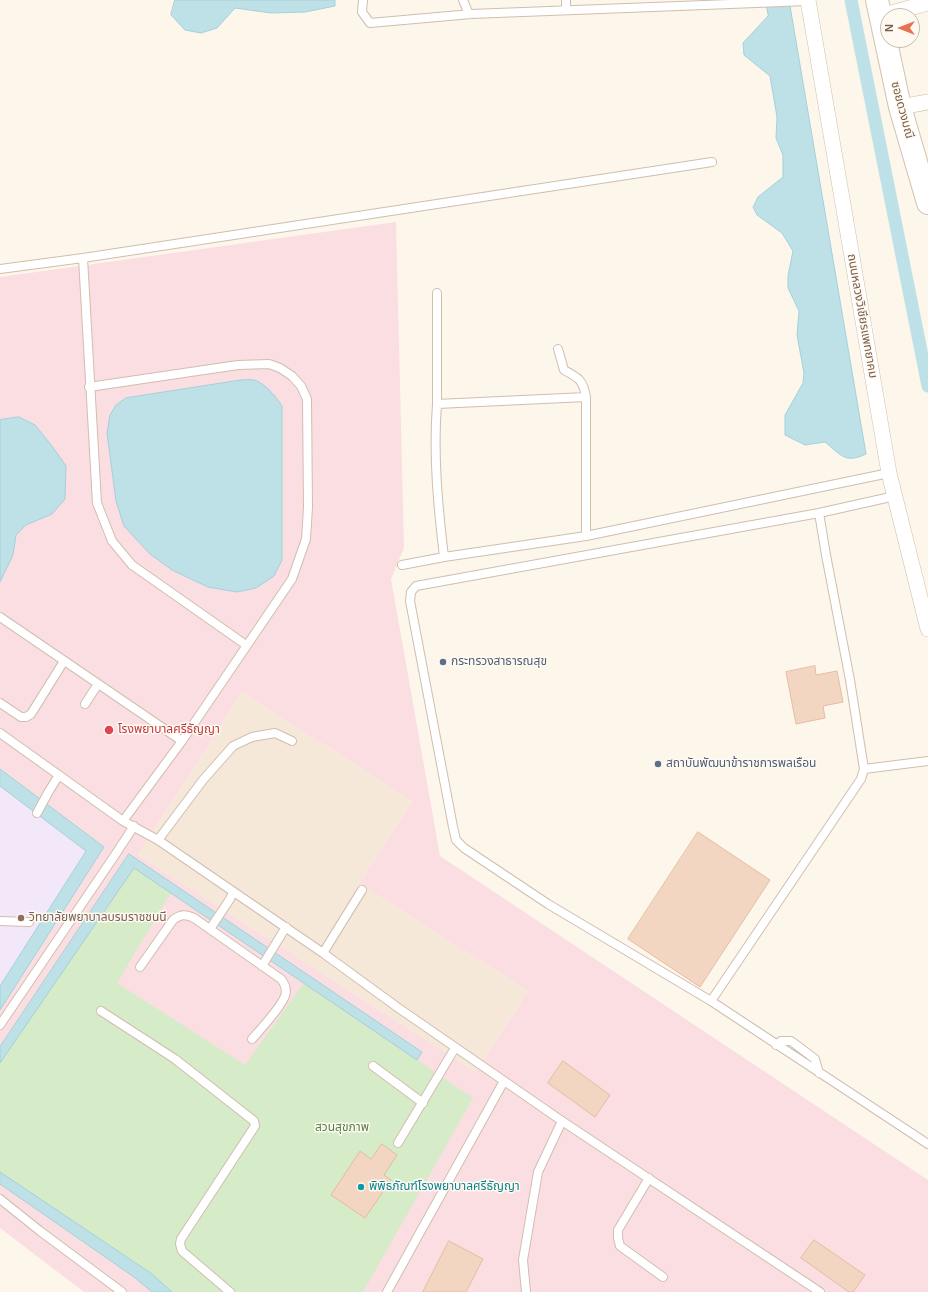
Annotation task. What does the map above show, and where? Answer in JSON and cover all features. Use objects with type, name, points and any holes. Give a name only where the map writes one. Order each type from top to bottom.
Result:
[{"type":"street","name":"ถนนหลวงวิเชียรแพทยาคม","points":[[808,0],[890,474],[928,629]]},
{"type":"street","points":[[878,8],[928,3]]},
{"type":"street","name":"ซอยดวงมณี","points":[[878,8],[900,107],[928,202]]},
{"type":"street","points":[[900,107],[928,102]]},
{"type":"lane","points":[[362,0],[362,12],[370,23],[471,14],[808,0]]},
{"type":"lane","points":[[463,0],[468,12],[471,14]]},
{"type":"lane","points":[[566,0],[566,10]]},
{"type":"lane","points":[[0,269],[82,258],[712,162]]},
{"type":"lane","points":[[82,258],[97,503],[112,541],[132,565],[246,645]]},
{"type":"lane","points":[[437,293],[437,404],[435,426],[437,490],[444,557]]},
{"type":"lane","points":[[558,349],[564,370],[579,378],[584,387],[586,397],[586,536]]},
{"type":"lane","points":[[89,387],[238,365],[269,364],[280,368],[292,376],[301,386],[307,399],[308,507],[306,539],[292,579],[182,741],[123,821]]},
{"type":"lane","points":[[437,404],[586,397]]},
{"type":"lane","points":[[402,565],[444,557],[586,536],[890,474]]},
{"type":"lane","points":[[895,496],[819,513],[437,581],[416,586],[411,592],[410,601],[456,840],[464,848],[548,904],[710,1001],[928,1144]]},
{"type":"lane","points":[[710,1001],[861,779],[864,769],[851,687],[819,513]]},
{"type":"lane","points":[[0,617],[182,741]]},
{"type":"lane","points":[[0,703],[21,717],[26,717],[31,714],[64,661]]},
{"type":"lane","points":[[85,704],[98,684]]},
{"type":"lane","points":[[158,840],[203,780],[233,746],[252,737],[275,733],[292,741]]},
{"type":"lane","points":[[0,734],[58,778],[123,821],[158,840],[286,927],[455,1048],[820,1292]]},
{"type":"lane","points":[[864,769],[928,761]]},
{"type":"lane","points":[[37,813],[58,778]]},
{"type":"lane","points":[[0,1025],[134,826]]},
{"type":"lane","points":[[323,953],[362,890]]},
{"type":"lane","points":[[211,927],[221,914],[233,892]]},
{"type":"lane","points":[[140,967],[173,920],[178,916],[187,914],[211,927],[264,963],[284,982],[286,988],[282,1003],[252,1039]]},
{"type":"lane","points":[[0,921],[29,922]]},
{"type":"lane","points":[[264,963],[286,927]]},
{"type":"lane","points":[[101,1011],[175,1059],[254,1121],[255,1126],[181,1239],[180,1244],[182,1251],[230,1292]]},
{"type":"lane","points":[[776,1045],[781,1041],[792,1040],[815,1059],[819,1073]]},
{"type":"lane","points":[[398,1143],[455,1048]]},
{"type":"lane","points":[[373,1066],[423,1103]]},
{"type":"lane","points":[[387,1292],[504,1081]]},
{"type":"lane","points":[[526,1292],[523,1260],[538,1172],[562,1120]]},
{"type":"lane","points":[[649,1178],[618,1230],[618,1238],[620,1246],[663,1276]]},
{"type":"lane","points":[[0,1200],[122,1292]]},
{"type":"shaded area","name":"โรงพยาบาลศรีธัญญา","points":[[396,222],[404,548],[391,579],[440,856],[928,1180],[928,1292],[84,1292],[0,1228],[0,1010],[104,847],[0,769],[0,277]],"holes":[[[242,692],[412,801],[360,884],[528,991],[476,1072],[138,855]]]},
{"type":"shaded area","points":[[242,692],[412,801],[360,884],[528,991],[476,1072],[138,855]]},
{"type":"shaded area","name":"วิทยาลัยพยาบาลบรมราชชนนี","points":[[0,786],[86,850],[0,986]]},
{"type":"green space","name":"สวนสุขภาพ","points":[[134,868],[171,893],[117,983],[245,1065],[304,983],[473,1098],[363,1292],[172,1292],[152,1274],[0,1172],[0,1063]]},
{"type":"water","points":[[175,0],[335,0],[335,6],[305,12],[271,13],[235,8],[217,28],[201,33],[185,30],[171,15]]},
{"type":"water","points":[[766,0],[789,0],[866,454],[859,457],[844,457],[825,442],[805,445],[785,435],[785,415],[803,383],[804,373],[797,335],[799,311],[788,288],[788,276],[793,251],[782,233],[757,215],[753,207],[758,197],[783,177],[783,155],[776,138],[777,117],[770,76],[744,55],[743,43],[768,16]]},
{"type":"water","points":[[241,380],[258,381],[274,395],[282,406],[282,560],[274,576],[256,588],[237,592],[208,587],[172,570],[150,554],[124,526],[116,501],[107,433],[110,415],[116,405],[126,398]]},
{"type":"water","points":[[19,417],[35,425],[66,466],[65,499],[52,514],[26,525],[16,535],[13,555],[0,582],[0,420]]},
{"type":"water","points":[[0,769],[104,847],[0,1010],[0,986],[86,851],[0,786]]},
{"type":"water","points":[[129,854],[422,1052],[417,1060],[134,868],[0,1063],[0,1047]]},
{"type":"water","points":[[0,1172],[152,1274],[172,1292],[152,1292],[134,1277],[0,1184]]},
{"type":"building","points":[[815,666],[816,675],[837,671],[843,702],[823,706],[825,718],[796,724],[786,672]]},
{"type":"building","points":[[698,832],[770,880],[700,987],[628,939]]},
{"type":"building","points":[[563,1061],[610,1095],[595,1117],[548,1083]]},
{"type":"building","name":"พิพิธภัณฑ์โรงพยาบาลศรีธัญญา","points":[[382,1144],[397,1155],[384,1175],[391,1180],[365,1218],[331,1195],[360,1151],[371,1159]]},
{"type":"building","points":[[814,1240],[865,1275],[853,1292],[849,1292],[801,1258]]},
{"type":"building","points":[[449,1241],[483,1259],[466,1292],[423,1292]]},
{"type":"waterway","points":[[851,0],[928,386]]},
{"type":"place","name":"กระทรวงสาธารณสุข","points":[[443,662]]},
{"type":"place","name":"โรงพยาบาลศรีธัญญา","points":[[109,730]]},
{"type":"place","name":"สถาบันพัฒนาข้าราชการพลเรือน","points":[[658,764]]},
{"type":"place","name":"วิทยาลัยพยาบาลบรมราชชนนี","points":[[21,918]]},
{"type":"place","name":"พิพิธภัณฑ์โรงพยาบาลศรีธัญญา","points":[[361,1187]]}]
